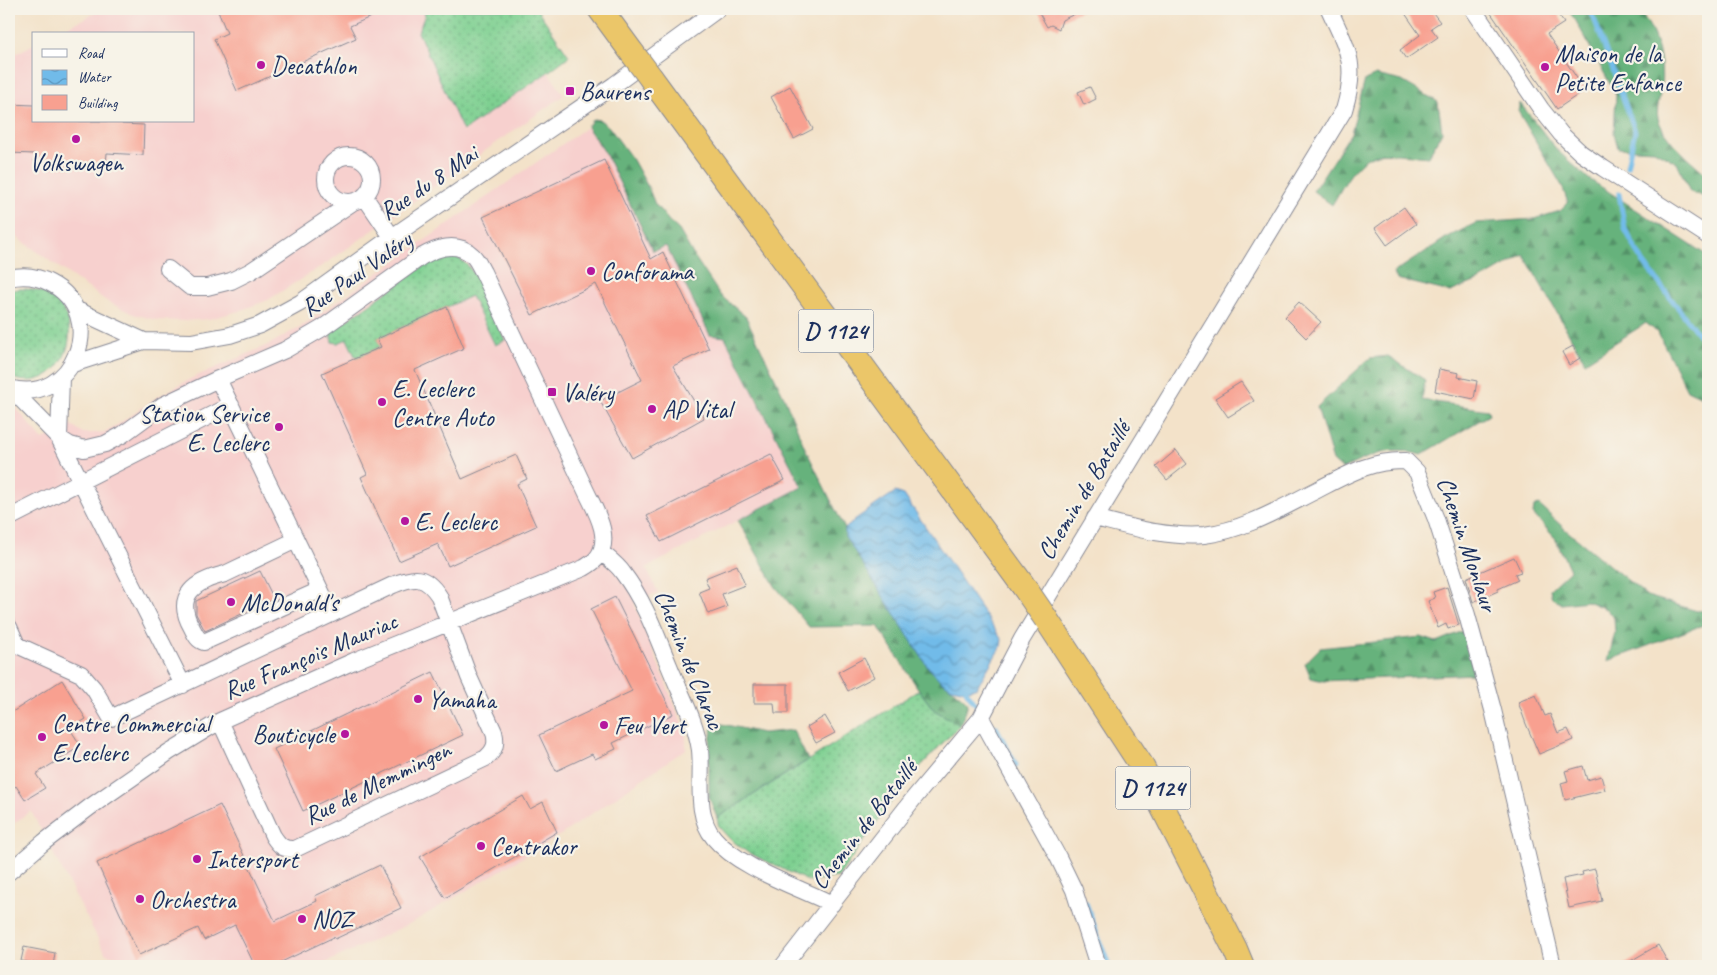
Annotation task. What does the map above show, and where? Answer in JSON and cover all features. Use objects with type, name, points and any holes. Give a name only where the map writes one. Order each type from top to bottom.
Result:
[{"type":"highway","name":"D 1124","points":[[600,9],[1046,619],[1140,763],[1242,966]]},
{"type":"street","name":"Rue du 8 Mai","points":[[73,364],[144,341],[191,342],[230,335],[260,325],[300,302],[614,85],[718,9]]},
{"type":"street","name":"Chemin de Bataillé","points":[[783,966],[914,798],[981,718],[1022,639],[1344,110],[1349,91],[1351,70],[1348,49],[1328,9]]},
{"type":"street","points":[[1473,9],[1541,109],[1561,134],[1581,153],[1708,236]]},
{"type":"street","points":[[168,269],[190,287],[207,287],[232,281],[251,271],[358,199],[392,237]]},
{"type":"street","name":"Rue Paul Valéry","points":[[10,389],[59,438],[70,445],[84,448],[105,444],[122,436],[163,405],[286,350],[321,329],[421,256],[434,249],[460,248],[472,256],[483,272],[586,491],[600,522],[604,537],[601,552]]},
{"type":"street","points":[[10,275],[29,276],[44,280],[58,287],[77,310],[81,328],[80,347],[73,364],[61,377],[46,386],[29,390],[10,389]]},
{"type":"street","name":"Rue du 8 Mai","points":[[77,310],[144,341]]},
{"type":"street","points":[[61,377],[59,438],[183,684]]},
{"type":"street","points":[[218,379],[332,614]]},
{"type":"street","points":[[9,518],[230,405]]},
{"type":"street","name":"Chemin Monlaur","points":[[1095,518],[1154,532],[1204,534],[1235,528],[1264,517],[1353,471],[1371,464],[1406,461],[1417,472],[1436,520],[1467,615],[1495,719],[1554,966]]},
{"type":"street","points":[[296,540],[193,587],[187,596],[184,607],[188,622],[197,638],[204,642],[320,590]]},
{"type":"street","name":"Rue François Mauriac","points":[[9,872],[90,807],[169,752],[220,721],[354,660],[584,568],[596,560],[601,552]]},
{"type":"street","name":"Chemin de Clarac","points":[[601,552],[622,570],[643,603],[692,720],[700,749],[702,808],[705,824],[712,836],[726,851],[743,862],[832,904]]},
{"type":"street","points":[[9,626],[17,645],[81,674],[94,689],[111,718],[408,579],[417,578],[432,586],[439,596],[449,623]]},
{"type":"street","name":"Rue de Memmingen","points":[[220,721],[273,836],[281,847],[289,850],[295,849],[486,758],[494,751],[496,742],[494,732],[469,676],[449,623]]},
{"type":"street","points":[[981,718],[1070,882],[1098,966]]},
{"type":"shaded area","points":[[103,9],[424,9],[425,15],[422,26],[463,131],[548,72],[564,95],[331,260],[268,300],[239,311],[209,319],[157,320],[133,314],[108,302],[18,238],[9,228],[9,57],[32,45],[32,122],[195,122],[195,32],[58,32]]},
{"type":"shaded area","points":[[587,127],[604,151],[654,251],[666,246],[710,335],[725,337],[802,487],[646,568],[658,592],[634,603],[686,734],[686,749],[562,834],[413,922],[319,966],[166,966],[106,954],[31,811],[9,827],[9,404],[17,409],[43,440],[70,424],[83,433],[102,433],[156,398],[190,379],[270,344],[305,324]],"holes":[[[450,256],[467,264],[495,345],[472,295],[377,339],[380,347],[356,358],[347,338]]]},
{"type":"green space","points":[[424,9],[537,9],[569,56],[463,131],[418,32],[425,15]]},
{"type":"green space","points":[[1567,9],[1638,9],[1650,27],[1660,56],[1662,77],[1658,118],[1672,142],[1708,176],[1708,198],[1690,192],[1677,163],[1654,150],[1618,148],[1614,133],[1616,95],[1576,21]]},
{"type":"green space","points":[[1376,75],[1402,81],[1438,102],[1442,132],[1428,157],[1378,154],[1370,157],[1350,175],[1332,205],[1313,191],[1351,133],[1365,80]]},
{"type":"green space","points":[[1520,103],[1558,151],[1589,179],[1708,256],[1708,400],[1687,390],[1658,333],[1646,323],[1585,362],[1524,255],[1482,279],[1450,292],[1397,279],[1393,273],[1446,238],[1476,223],[1534,219],[1560,211],[1568,203],[1562,186],[1518,111]]},
{"type":"green space","points":[[593,119],[600,120],[609,127],[633,160],[655,204],[679,230],[720,295],[746,317],[785,399],[804,446],[845,529],[846,536],[928,667],[968,703],[960,725],[934,710],[878,626],[809,627],[775,586],[738,520],[802,487],[725,337],[710,335],[666,246],[653,251],[604,151],[587,127]]},
{"type":"green space","points":[[441,256],[458,258],[471,270],[482,288],[505,340],[495,345],[471,296],[377,339],[381,347],[356,358],[347,339],[338,343],[332,342],[330,332]]},
{"type":"green space","points":[[18,289],[44,293],[60,305],[68,322],[69,342],[62,360],[50,374],[32,381],[9,377],[9,291]]},
{"type":"green space","points":[[1388,356],[1425,380],[1422,400],[1488,410],[1489,415],[1421,455],[1399,451],[1380,453],[1342,469],[1333,461],[1317,407],[1370,358]]},
{"type":"green space","points":[[1539,505],[1566,530],[1647,596],[1697,611],[1708,610],[1708,623],[1608,661],[1615,632],[1614,618],[1606,609],[1587,601],[1562,604],[1552,598],[1550,589],[1570,570],[1555,538],[1533,514],[1534,507]]},
{"type":"green space","points":[[1463,631],[1475,674],[1323,681],[1311,678],[1305,663],[1320,648],[1421,637],[1436,642]]},
{"type":"green space","points":[[919,690],[934,710],[960,725],[903,785],[838,877],[808,881],[747,852],[730,839],[719,827],[717,818]]},
{"type":"green space","points":[[713,722],[763,733],[793,730],[808,760],[717,818],[709,797],[709,750]]},
{"type":"water","points":[[895,492],[904,495],[1002,640],[1001,646],[977,687],[966,691],[952,688],[941,681],[928,667],[845,536],[845,529],[854,520]]},
{"type":"building","name":"Decathlon","points":[[217,9],[389,9],[350,26],[356,38],[237,91],[214,39],[227,33]]},
{"type":"building","points":[[1037,9],[1085,9],[1062,20],[1059,29],[1051,25],[1047,27]]},
{"type":"building","points":[[1402,9],[1430,9],[1440,22],[1431,28],[1438,37],[1406,59],[1400,50],[1420,35]]},
{"type":"building","name":"Maison de la Petite Enfance","points":[[1488,9],[1554,9],[1564,23],[1547,34],[1585,90],[1557,109]]},
{"type":"building","points":[[790,86],[813,129],[794,139],[771,97]]},
{"type":"building","points":[[1090,87],[1096,99],[1084,105],[1078,92]]},
{"type":"building","name":"Volkswagen","points":[[9,104],[32,105],[32,122],[122,122],[122,124],[144,125],[143,155],[107,153],[106,164],[91,164],[92,169],[47,167],[48,162],[34,161],[35,154],[9,153]]},
{"type":"building","name":"Conforama","points":[[604,160],[651,259],[663,252],[709,349],[673,366],[704,418],[632,458],[600,401],[642,380],[596,284],[532,315],[483,217]]},
{"type":"building","points":[[1404,207],[1416,224],[1387,245],[1375,228]]},
{"type":"building","points":[[1299,302],[1321,322],[1306,338],[1285,317]]},
{"type":"building","points":[[447,307],[464,348],[415,370],[462,479],[516,455],[527,479],[517,484],[536,526],[448,566],[438,544],[399,561],[361,477],[367,474],[322,373],[381,347],[377,339]]},
{"type":"building","points":[[1573,346],[1580,358],[1569,365],[1562,352]]},
{"type":"building","points":[[1439,369],[1459,373],[1458,377],[1477,381],[1474,399],[1435,391]]},
{"type":"building","points":[[1241,382],[1254,401],[1228,417],[1215,398]]},
{"type":"building","points":[[1176,450],[1187,464],[1167,480],[1156,467]]},
{"type":"building","points":[[771,454],[785,480],[661,542],[647,516]]},
{"type":"building","points":[[1514,557],[1521,572],[1515,574],[1518,580],[1473,602],[1466,578]]},
{"type":"building","points":[[737,565],[745,585],[722,594],[727,607],[708,614],[699,592],[709,588],[705,578]]},
{"type":"building","name":"McDonald's","points":[[260,571],[274,599],[205,631],[196,614],[196,601]]},
{"type":"building","points":[[1447,587],[1459,625],[1448,629],[1446,624],[1438,628],[1428,601],[1435,598],[1433,592]]},
{"type":"building","points":[[615,597],[673,714],[613,743],[616,749],[595,759],[592,754],[556,771],[539,735],[632,691],[591,609]]},
{"type":"building","points":[[864,658],[874,677],[848,691],[838,672]]},
{"type":"building","points":[[433,672],[463,735],[303,811],[274,749]]},
{"type":"building","name":"Centre Commercial E.Leclerc","points":[[62,680],[86,719],[70,729],[81,746],[36,774],[45,788],[25,800],[16,786],[9,791],[9,714]]},
{"type":"building","points":[[754,684],[788,684],[788,713],[775,713],[774,703],[754,703]]},
{"type":"building","points":[[1536,695],[1545,716],[1550,714],[1558,733],[1568,729],[1573,740],[1539,754],[1518,702]]},
{"type":"building","points":[[825,716],[835,733],[816,743],[807,727]]},
{"type":"building","points":[[1583,766],[1587,780],[1601,776],[1605,790],[1565,800],[1561,783],[1568,781],[1565,771]]},
{"type":"building","points":[[523,796],[530,809],[543,802],[557,832],[445,898],[420,857]]},
{"type":"building","points":[[220,805],[275,921],[317,901],[315,896],[380,865],[401,908],[273,966],[255,966],[235,925],[204,940],[198,928],[139,955],[97,863]]},
{"type":"building","points":[[1595,869],[1602,901],[1569,908],[1563,879],[1583,875],[1582,872]]},
{"type":"building","points":[[1658,945],[1670,966],[1622,966]]},
{"type":"building","points":[[24,947],[55,953],[53,966],[21,961]]},
{"type":"waterway","points":[[1588,9],[1595,21],[1635,131],[1627,166]]},
{"type":"waterway","points":[[1619,194],[1625,229],[1643,262],[1708,347]]},
{"type":"waterway","points":[[966,691],[977,706]]},
{"type":"waterway","points":[[996,727],[1016,765]]},
{"type":"waterway","points":[[1086,903],[1109,966]]},
{"type":"place","name":"Decathlon","points":[[261,65]]},
{"type":"place","name":"Maison de la Petite Enfance","points":[[1545,67]]},
{"type":"place","name":"Baurens","points":[[570,91]]},
{"type":"place","name":"Volkswagen","points":[[76,139]]},
{"type":"place","name":"Conforama","points":[[591,271]]},
{"type":"place","name":"Valéry","points":[[552,392]]},
{"type":"place","name":"E. Leclerc Centre Auto","points":[[382,402]]},
{"type":"place","name":"AP Vital","points":[[652,409]]},
{"type":"place","name":"Station Service E. Leclerc","points":[[279,427]]},
{"type":"place","name":"E. Leclerc","points":[[405,521]]},
{"type":"place","name":"McDonald's","points":[[231,602]]},
{"type":"place","name":"Yamaha","points":[[418,699]]},
{"type":"place","name":"Feu Vert","points":[[604,725]]},
{"type":"place","name":"Bouticycle","points":[[345,734]]},
{"type":"place","name":"Centre Commercial E.Leclerc","points":[[42,737]]},
{"type":"place","name":"Centrakor","points":[[481,846]]},
{"type":"place","name":"Intersport","points":[[197,859]]},
{"type":"place","name":"Orchestra","points":[[140,899]]},
{"type":"place","name":"NOZ","points":[[302,919]]}]
